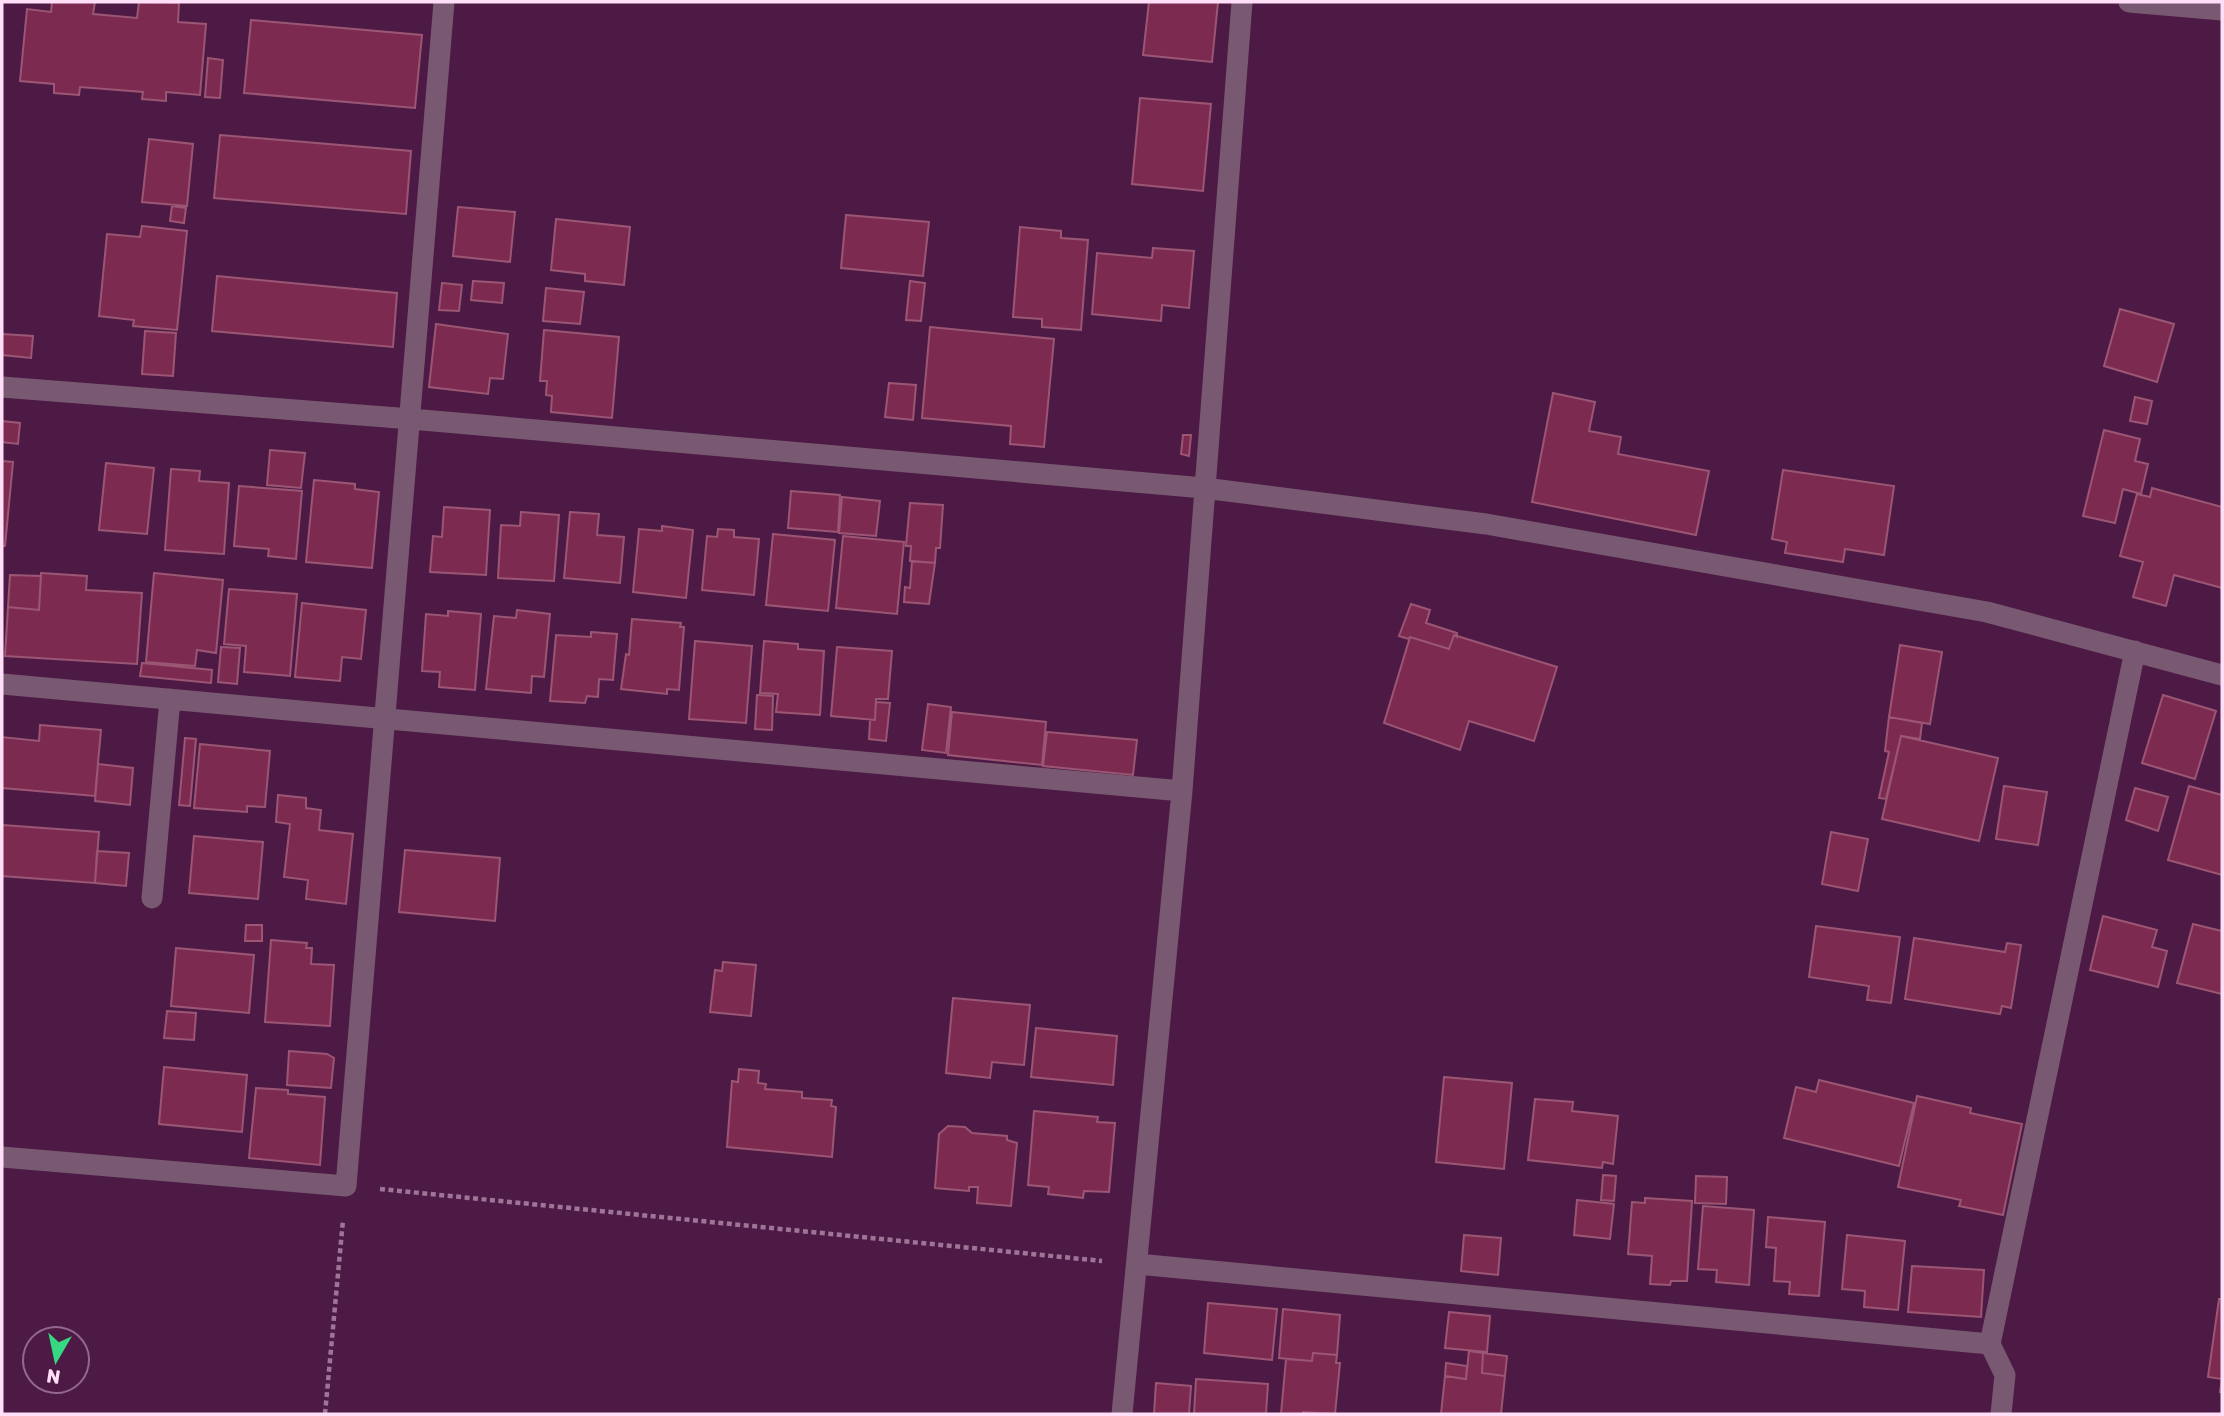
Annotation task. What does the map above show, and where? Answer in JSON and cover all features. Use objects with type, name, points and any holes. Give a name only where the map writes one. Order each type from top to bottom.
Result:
[{"type":"street","points":[[2,1157],[346,1186],[444,2]]},
{"type":"street","points":[[1122,1414],[1182,791],[1242,2]]},
{"type":"street","points":[[2129,2],[2222,10]]},
{"type":"street","points":[[2,387],[411,419],[1204,488],[1486,524],[1987,612],[2222,675]]},
{"type":"street","points":[[2001,1414],[2004,1375],[1990,1344],[2135,651]]},
{"type":"street","points":[[2,684],[1182,791]]},
{"type":"street","points":[[152,898],[170,699]]},
{"type":"street","points":[[1137,1264],[1990,1344]]},
{"type":"path","points":[[325,1414],[346,1186],[1137,1264]]},
{"type":"building","points":[[52,2],[95,2],[93,14],[137,18],[139,2],[179,3],[178,22],[206,24],[200,95],[166,92],[166,101],[142,99],[143,92],[80,87],[79,95],[54,93],[54,84],[20,81],[27,9],[51,12]]},
{"type":"building","points":[[1149,2],[1218,2],[1212,62],[1143,55]]},
{"type":"building","points":[[251,20],[422,35],[415,108],[244,93]]},
{"type":"building","points":[[208,58],[223,60],[220,98],[205,97]]},
{"type":"building","points":[[1140,98],[1211,104],[1203,191],[1132,184]]},
{"type":"building","points":[[220,135],[411,151],[406,214],[214,198]]},
{"type":"building","points":[[149,139],[193,144],[187,206],[142,202]]},
{"type":"building","points":[[172,206],[186,208],[184,223],[170,221]]},
{"type":"building","points":[[458,207],[515,212],[510,262],[453,256]]},
{"type":"building","points":[[846,215],[929,222],[923,276],[841,268]]},
{"type":"building","points":[[556,219],[630,227],[624,285],[585,281],[585,274],[551,270]]},
{"type":"building","points":[[142,226],[187,231],[177,330],[133,326],[134,320],[99,316],[107,234],[140,237]]},
{"type":"building","points":[[1020,227],[1061,231],[1061,238],[1088,240],[1081,330],[1042,327],[1042,319],[1013,317]]},
{"type":"building","points":[[1153,248],[1194,251],[1189,308],[1162,305],[1161,321],[1092,314],[1097,253],[1152,258]]},
{"type":"building","points":[[217,276],[397,293],[393,347],[212,331]]},
{"type":"building","points":[[473,281],[504,283],[502,303],[471,300]]},
{"type":"building","points":[[910,281],[925,283],[921,321],[906,320]]},
{"type":"building","points":[[442,283],[462,285],[459,311],[439,310]]},
{"type":"building","points":[[546,288],[584,292],[580,324],[543,321]]},
{"type":"building","points":[[2120,309],[2174,324],[2157,382],[2104,366]]},
{"type":"building","points":[[436,324],[508,334],[503,379],[490,378],[488,394],[429,387]]},
{"type":"building","points":[[930,327],[1054,339],[1044,447],[1010,444],[1011,426],[922,418]]},
{"type":"building","points":[[544,330],[619,337],[612,418],[551,412],[552,396],[546,395],[547,381],[540,381]]},
{"type":"building","points":[[145,331],[176,333],[173,376],[142,374]]},
{"type":"building","points":[[2,334],[33,336],[31,358],[2,355]]},
{"type":"building","points":[[889,383],[916,385],[913,420],[885,417]]},
{"type":"building","points":[[1553,393],[1595,402],[1589,431],[1621,437],[1618,454],[1709,471],[1696,535],[1532,502]]},
{"type":"building","points":[[2135,397],[2152,401],[2147,424],[2130,421]]},
{"type":"building","points":[[2,421],[20,423],[18,444],[2,442]]},
{"type":"building","points":[[2104,430],[2140,439],[2135,461],[2148,464],[2141,494],[2123,489],[2115,523],[2083,516]]},
{"type":"building","points":[[1183,435],[1191,435],[1189,456],[1181,454]]},
{"type":"building","points":[[270,450],[305,453],[301,488],[267,485]]},
{"type":"building","points":[[2,461],[13,462],[5,546],[2,546]]},
{"type":"building","points":[[106,463],[154,468],[147,534],[99,530]]},
{"type":"building","points":[[171,469],[200,471],[199,481],[229,483],[224,554],[165,550]]},
{"type":"building","points":[[1783,470],[1894,486],[1884,555],[1845,549],[1843,562],[1785,553],[1787,542],[1772,539]]},
{"type":"building","points":[[314,480],[355,484],[355,489],[379,492],[372,568],[306,562]]},
{"type":"building","points":[[239,486],[302,491],[296,559],[268,556],[269,549],[234,546]]},
{"type":"building","points":[[2152,488],[2222,507],[2222,588],[2174,575],[2166,606],[2133,597],[2143,562],[2120,556],[2137,494],[2150,497]]},
{"type":"building","points":[[791,491],[840,495],[838,532],[788,528]]},
{"type":"building","points":[[842,497],[880,501],[876,536],[839,533]]},
{"type":"building","points":[[910,503],[943,505],[940,548],[936,548],[935,563],[910,561],[911,546],[906,546]]},
{"type":"building","points":[[444,507],[490,510],[486,575],[430,572],[433,536],[442,537]]},
{"type":"building","points":[[521,512],[559,515],[554,581],[498,578],[501,525],[520,526]]},
{"type":"building","points":[[570,512],[599,514],[597,535],[624,537],[620,583],[564,578]]},
{"type":"building","points":[[662,526],[693,530],[686,598],[633,592],[639,529],[662,531]]},
{"type":"building","points":[[718,529],[734,530],[734,537],[759,539],[754,595],[702,590],[707,536],[717,537]]},
{"type":"building","points":[[773,534],[835,540],[828,611],[766,605]]},
{"type":"building","points":[[843,536],[904,542],[897,614],[836,608]]},
{"type":"building","points":[[912,561],[935,563],[929,604],[904,602],[905,587],[910,588]]},
{"type":"building","points":[[41,573],[87,576],[86,590],[142,593],[137,664],[5,656],[8,607],[39,610]]},
{"type":"building","points":[[154,573],[223,580],[216,653],[197,650],[195,666],[146,662]]},
{"type":"building","points":[[10,575],[41,576],[39,610],[8,607]]},
{"type":"building","points":[[229,589],[297,594],[290,676],[244,672],[246,646],[224,644]]},
{"type":"building","points":[[302,603],[366,610],[361,659],[342,657],[340,681],[295,677]]},
{"type":"building","points":[[1411,604],[1430,610],[1426,623],[1457,633],[1449,649],[1399,636]]},
{"type":"building","points":[[517,610],[550,614],[544,677],[532,676],[531,693],[486,689],[494,616],[516,618]]},
{"type":"building","points":[[448,611],[481,614],[475,690],[439,687],[440,672],[422,671],[426,614],[448,616]]},
{"type":"building","points":[[632,619],[681,623],[680,627],[684,627],[679,690],[667,689],[667,694],[621,689],[626,654],[629,655]]},
{"type":"building","points":[[591,632],[617,634],[613,680],[599,679],[598,697],[587,696],[585,703],[550,701],[556,635],[591,637]]},
{"type":"building","points":[[1454,635],[1557,667],[1534,741],[1469,721],[1460,750],[1384,723],[1410,637],[1449,649]]},
{"type":"building","points":[[695,641],[752,646],[746,723],[689,719]]},
{"type":"building","points":[[764,641],[798,644],[798,649],[824,651],[820,715],[776,712],[778,694],[760,693]]},
{"type":"building","points":[[1900,645],[1942,652],[1930,724],[1889,717]]},
{"type":"building","points":[[221,647],[240,648],[237,684],[218,682]]},
{"type":"building","points":[[837,647],[892,651],[888,699],[876,699],[875,720],[831,716]]},
{"type":"building","points":[[142,663],[212,670],[211,683],[140,676]]},
{"type":"building","points":[[757,695],[773,696],[772,730],[755,729]]},
{"type":"building","points":[[2163,695],[2216,711],[2195,779],[2142,763]]},
{"type":"building","points":[[876,702],[890,703],[886,741],[869,739],[870,720],[875,720]]},
{"type":"building","points":[[928,704],[951,707],[946,753],[922,750]]},
{"type":"building","points":[[952,712],[1046,722],[1042,765],[948,755]]},
{"type":"building","points":[[1889,717],[1922,723],[1920,739],[1901,736],[1886,799],[1879,798],[1889,752],[1885,751]]},
{"type":"building","points":[[40,725],[101,730],[95,796],[2,788],[2,737],[39,741]]},
{"type":"building","points":[[1047,732],[1137,740],[1133,775],[1043,766]]},
{"type":"building","points":[[1901,736],[1998,758],[1979,841],[1882,819]]},
{"type":"building","points":[[185,738],[196,739],[190,806],[179,805]]},
{"type":"building","points":[[200,744],[270,751],[265,807],[247,806],[247,812],[194,808]]},
{"type":"building","points":[[98,764],[133,768],[130,805],[95,801]]},
{"type":"building","points":[[2004,786],[2047,792],[2038,845],[1996,839]]},
{"type":"building","points":[[2189,786],[2222,795],[2222,875],[2168,860]]},
{"type":"building","points":[[2135,788],[2168,797],[2158,831],[2126,820]]},
{"type":"building","points":[[278,795],[306,798],[306,808],[321,810],[319,830],[353,834],[346,904],[306,899],[308,880],[284,877],[290,824],[276,822]]},
{"type":"building","points":[[2,825],[99,832],[95,883],[2,876]]},
{"type":"building","points":[[1831,832],[1868,839],[1858,891],[1822,884]]},
{"type":"building","points":[[194,836],[263,842],[258,899],[189,893]]},
{"type":"building","points":[[405,850],[500,858],[495,921],[399,912]]},
{"type":"building","points":[[97,851],[129,853],[126,886],[95,883]]},
{"type":"building","points":[[2103,916],[2157,930],[2152,947],[2167,951],[2158,987],[2090,970]]},
{"type":"building","points":[[2193,924],[2222,931],[2222,994],[2177,983]]},
{"type":"building","points":[[246,925],[262,925],[262,941],[245,941]]},
{"type":"building","points":[[1816,926],[1900,937],[1891,1003],[1867,1000],[1869,986],[1809,977]]},
{"type":"building","points":[[1914,938],[2005,952],[2007,943],[2021,945],[2011,1008],[2002,1006],[2000,1014],[1905,999]]},
{"type":"building","points":[[271,940],[307,943],[306,948],[312,948],[311,964],[334,965],[330,1026],[265,1022]]},
{"type":"building","points":[[176,948],[254,955],[249,1013],[171,1006]]},
{"type":"building","points":[[723,962],[756,965],[751,1016],[710,1012],[715,970],[722,971]]},
{"type":"building","points":[[953,998],[1030,1005],[1024,1065],[992,1062],[990,1078],[946,1073]]},
{"type":"building","points":[[167,1011],[196,1013],[194,1040],[164,1038]]},
{"type":"building","points":[[1036,1028],[1117,1036],[1113,1085],[1031,1077]]},
{"type":"building","points":[[289,1051],[327,1054],[334,1058],[331,1088],[287,1085]]},
{"type":"building","points":[[164,1067],[247,1075],[242,1132],[159,1124]]},
{"type":"building","points":[[739,1069],[759,1071],[758,1083],[766,1084],[765,1089],[802,1092],[802,1098],[832,1100],[831,1106],[836,1107],[832,1157],[727,1147],[732,1081],[738,1082]]},
{"type":"building","points":[[1444,1077],[1512,1083],[1504,1169],[1436,1162]]},
{"type":"building","points":[[1819,1080],[1914,1103],[1899,1166],[1784,1138],[1796,1087],[1816,1092]]},
{"type":"building","points":[[256,1088],[288,1090],[288,1094],[325,1097],[320,1165],[249,1158]]},
{"type":"building","points":[[1917,1096],[1971,1108],[1970,1113],[2022,1124],[2003,1215],[1959,1206],[1961,1200],[1898,1187]]},
{"type":"building","points":[[1535,1099],[1573,1102],[1572,1111],[1618,1116],[1613,1164],[1603,1162],[1602,1168],[1528,1160]]},
{"type":"building","points":[[1034,1111],[1098,1117],[1097,1122],[1115,1123],[1109,1192],[1084,1191],[1083,1198],[1048,1194],[1049,1187],[1028,1185]]},
{"type":"building","points":[[948,1126],[965,1127],[972,1133],[1007,1136],[1007,1140],[1017,1143],[1011,1206],[977,1203],[978,1187],[969,1187],[969,1191],[935,1188],[939,1134]]},
{"type":"building","points":[[1603,1175],[1616,1176],[1614,1201],[1601,1200]]},
{"type":"building","points":[[1696,1176],[1727,1177],[1726,1204],[1695,1203]]},
{"type":"building","points":[[1645,1198],[1692,1201],[1687,1281],[1671,1281],[1670,1285],[1650,1284],[1652,1256],[1628,1254],[1632,1202],[1645,1203]]},
{"type":"building","points":[[1577,1200],[1614,1204],[1610,1239],[1574,1235]]},
{"type":"building","points":[[1703,1206],[1754,1210],[1749,1285],[1716,1282],[1717,1270],[1698,1269]]},
{"type":"building","points":[[1768,1217],[1825,1222],[1819,1296],[1789,1294],[1790,1282],[1774,1281],[1776,1248],[1766,1247]]},
{"type":"building","points":[[1464,1235],[1501,1238],[1498,1275],[1461,1271]]},
{"type":"building","points":[[1847,1235],[1905,1241],[1898,1310],[1864,1307],[1865,1291],[1842,1289]]},
{"type":"building","points":[[1912,1266],[1984,1270],[1981,1317],[1908,1312]]},
{"type":"building","points":[[2219,1299],[2222,1299],[2222,1379],[2208,1377]]},
{"type":"building","points":[[1208,1303],[1277,1309],[1272,1360],[1204,1353]]},
{"type":"building","points":[[1283,1309],[1340,1315],[1337,1355],[1313,1353],[1312,1361],[1279,1358]]},
{"type":"building","points":[[1449,1312],[1490,1316],[1487,1352],[1445,1348]]},
{"type":"building","points":[[1469,1351],[1483,1353],[1482,1373],[1505,1376],[1501,1414],[1441,1414],[1445,1376],[1466,1379]]},
{"type":"building","points":[[1313,1353],[1337,1355],[1336,1363],[1340,1363],[1335,1414],[1281,1414],[1286,1359],[1312,1361]]},
{"type":"building","points":[[1483,1353],[1507,1356],[1505,1376],[1482,1373]]},
{"type":"building","points":[[1446,1363],[1467,1366],[1466,1379],[1445,1376]]},
{"type":"building","points":[[1196,1379],[1268,1384],[1266,1414],[1194,1414]]},
{"type":"building","points":[[1156,1383],[1191,1386],[1189,1414],[1154,1414]]}]
